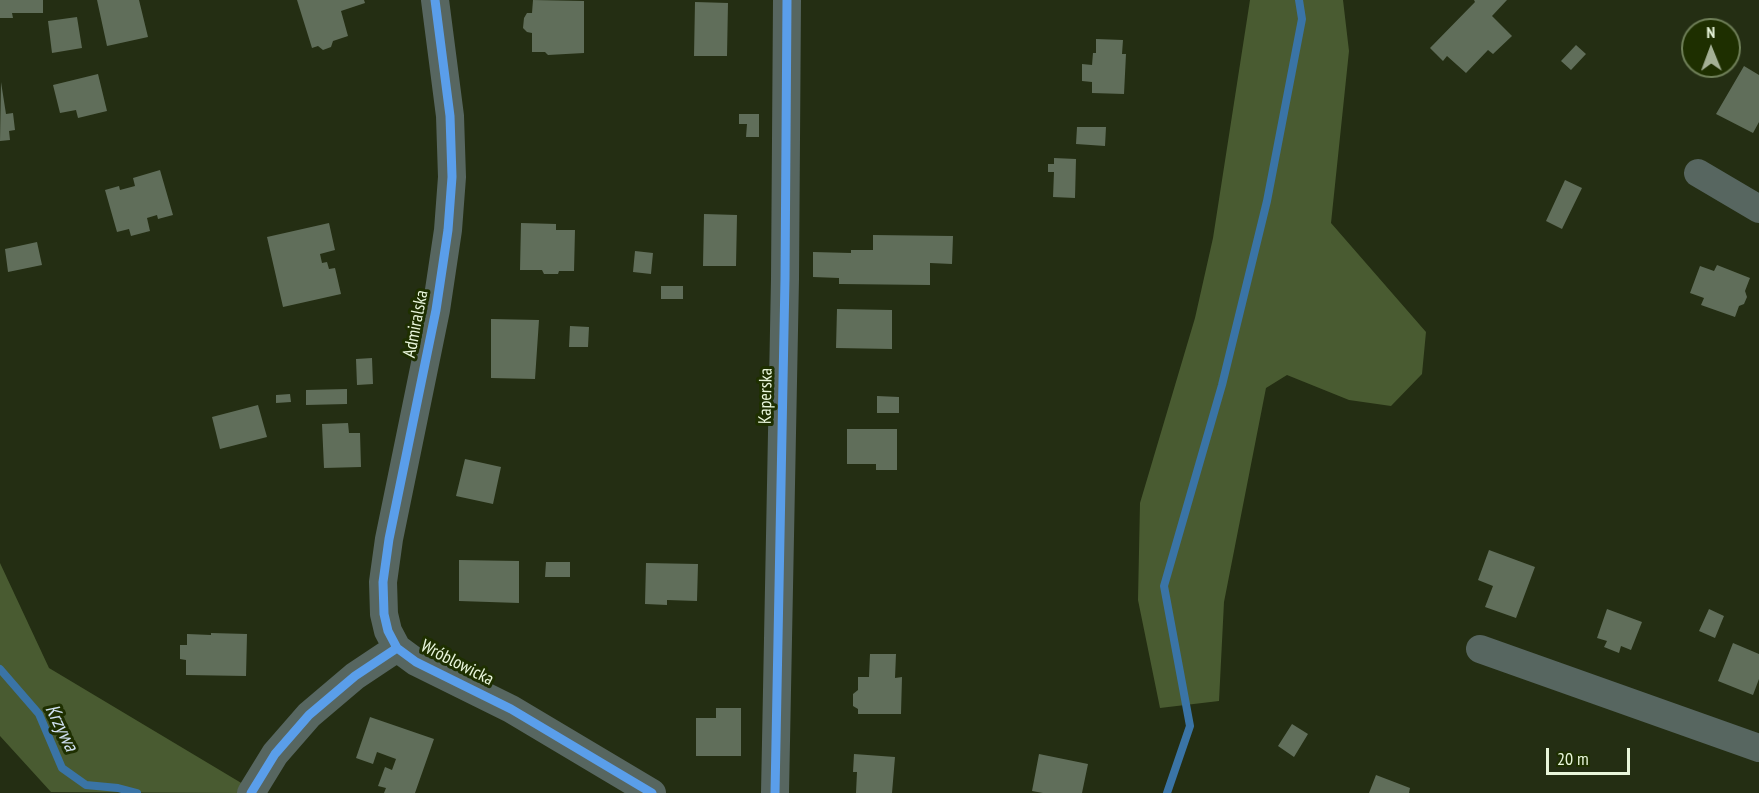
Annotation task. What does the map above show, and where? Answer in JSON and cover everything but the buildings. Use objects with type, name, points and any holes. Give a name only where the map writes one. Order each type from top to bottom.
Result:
[{"type":"street","name":"Admiralska","points":[[397,648],[388,631],[384,614],[382,582],[436,310],[448,230],[452,177],[450,116],[435,0]]},
{"type":"street","name":"Kaperska","points":[[775,793],[785,279],[787,0]]},
{"type":"street","points":[[1698,173],[1759,209]]},
{"type":"street","name":"Wróblowicka","points":[[251,793],[275,754],[309,715],[355,676],[397,648],[416,662],[511,709],[652,793]]},
{"type":"street","points":[[1480,649],[1759,748]]},
{"type":"green space","points":[[1250,0],[1343,0],[1349,51],[1331,223],[1426,332],[1422,374],[1391,406],[1349,400],[1287,375],[1266,388],[1224,602],[1219,701],[1160,708],[1138,600],[1140,503],[1195,318],[1213,238]]},
{"type":"green space","points":[[0,563],[49,668],[243,784],[240,793],[51,792],[0,736]]},
{"type":"waterway","points":[[1167,793],[1190,726],[1164,586],[1222,385],[1267,201],[1302,19],[1299,0]]},
{"type":"waterway","name":"Krzywa","points":[[0,669],[39,714],[62,768],[86,785],[118,788],[137,793]]},
{"type":"cycle path","points":[[435,0],[450,116],[452,177],[448,230],[436,310],[389,539],[383,582],[384,614],[388,631],[397,648],[416,662],[511,709],[652,793]]},
{"type":"cycle path","points":[[775,793],[785,279],[787,0]]},
{"type":"cycle path","points":[[251,793],[275,754],[309,715],[355,676],[397,648]]}]
